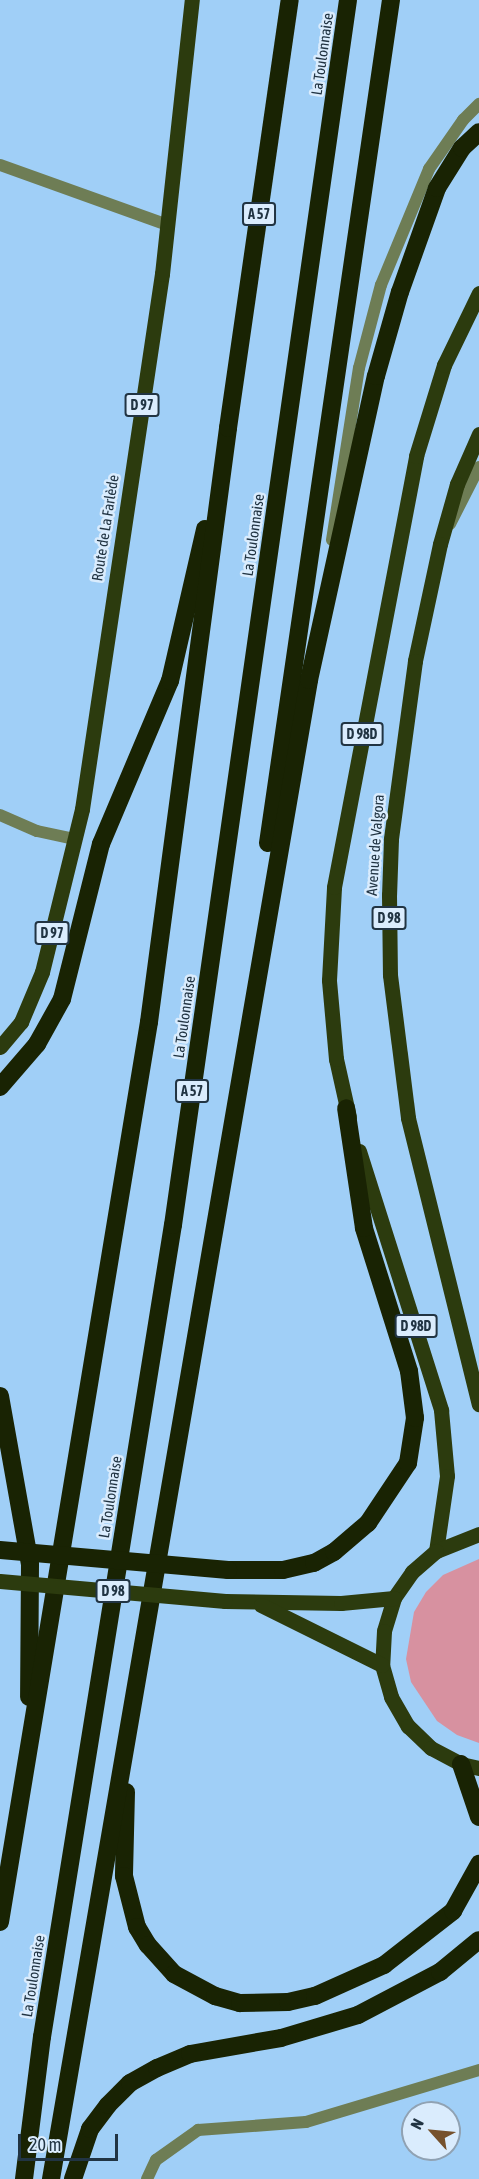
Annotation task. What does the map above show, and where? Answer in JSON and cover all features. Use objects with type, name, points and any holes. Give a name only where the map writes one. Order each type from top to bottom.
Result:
[{"type":"highway","name":"A 57","points":[[0,1922],[149,1022],[228,428],[290,0]]},
{"type":"highway","name":"La Toulonnaise","points":[[24,2179],[45,2013],[173,1225],[348,0]]},
{"type":"highway","points":[[211,1236],[391,0]]},
{"type":"highway","points":[[51,2179],[128,1736],[211,1236],[309,680],[376,376],[400,292],[437,188],[462,148],[479,132]]},
{"type":"highway","points":[[0,1087],[37,1044],[62,999],[101,844],[170,681],[228,428]]},
{"type":"highway","points":[[0,1550],[228,1570],[284,1570],[314,1563],[334,1552],[353,1539],[383,1505],[411,1452],[415,1418],[409,1371],[363,1228],[346,1108]]},
{"type":"highway","points":[[0,1396],[30,1564],[30,1737]]},
{"type":"highway","points":[[128,1736],[124,1876],[129,1905],[148,1945],[160,1959],[183,1980],[215,1996],[240,2003],[288,2002],[359,1978],[410,1946],[453,1911],[479,1864]]},
{"type":"highway","points":[[470,1766],[479,1817]]},
{"type":"highway","points":[[73,2179],[90,2129],[108,2105],[148,2073],[190,2054],[281,2037],[358,2015],[440,1972],[479,1940]]},
{"type":"main road","name":"Route de La Farlède","points":[[0,1047],[21,1022],[30,1004],[76,839],[168,225],[192,0]]},
{"type":"main road","name":"D 98D","points":[[436,1551],[447,1476],[441,1410],[346,1108],[336,1059],[329,980],[334,887],[396,546],[416,456],[444,365],[479,293]]},
{"type":"main road","name":"Avenue de Valgora","points":[[479,434],[457,484],[440,544],[415,661],[391,839],[390,975],[408,1118],[479,1404]]},
{"type":"main road","points":[[470,1766],[431,1748],[408,1726],[391,1697],[382,1665],[384,1631],[394,1598],[412,1572],[436,1551],[479,1534]]},
{"type":"main road","name":"D 98","points":[[0,1581],[258,1604],[394,1598]]},
{"type":"main road","name":"D 98","points":[[258,1604],[382,1665]]},
{"type":"street","points":[[309,680],[359,368],[381,285],[429,169],[463,120],[479,104]]},
{"type":"street","points":[[0,165],[168,225]]},
{"type":"street","points":[[440,544],[479,467]]},
{"type":"street","points":[[0,815],[37,831],[76,839]]},
{"type":"street","points":[[147,2179],[156,2160],[198,2130],[306,2122],[479,2070]]},
{"type":"shaded area","points":[[479,1559],[479,1743],[457,1735],[437,1721],[411,1682],[406,1659],[414,1612],[426,1592],[443,1575]]}]
